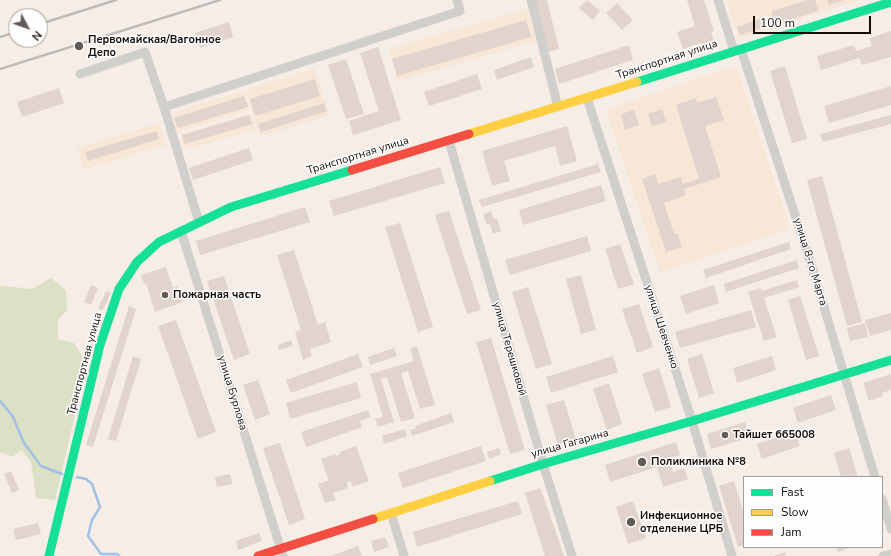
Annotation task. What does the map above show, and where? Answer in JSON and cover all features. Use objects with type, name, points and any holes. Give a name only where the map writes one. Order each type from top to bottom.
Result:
[{"type":"street","points":[[164,108],[460,11],[457,0]]},
{"type":"street","points":[[531,0],[558,107]]},
{"type":"street","name":"улица 8-го Марта","points":[[718,0],[738,50],[811,264],[876,476]]},
{"type":"street","name":"Транспортная улица","points":[[49,556],[100,345],[120,289],[137,262],[159,242],[230,207],[558,107],[891,2]]},
{"type":"street","points":[[80,74],[145,52],[199,222]]},
{"type":"street","name":"улица Шевченко","points":[[587,98],[692,421],[732,556]]},
{"type":"street","name":"улица Терешковой","points":[[449,140],[543,464],[572,556]]},
{"type":"street","name":"улица Бурлова","points":[[181,231],[282,552]]},
{"type":"street","name":"улица Гагарина","points":[[258,556],[282,552],[391,513],[543,464],[692,421],[891,360]]},
{"type":"street","points":[[883,502],[891,529]]},
{"type":"street","points":[[391,513],[404,556]]},
{"type":"street","points":[[883,556],[891,554]]},
{"type":"shaded area","points":[[726,0],[858,0],[739,39]]},
{"type":"shaded area","points":[[527,9],[536,41],[398,81],[389,49]]},
{"type":"shaded area","points":[[736,66],[790,229],[660,272],[606,110]]},
{"type":"shaded area","points":[[314,68],[329,115],[260,137],[246,90]]},
{"type":"shaded area","points":[[244,91],[250,110],[177,132],[172,113]]},
{"type":"shaded area","points":[[251,114],[255,129],[185,150],[180,135]]},
{"type":"shaded area","points":[[159,123],[166,145],[83,170],[77,148]]},
{"type":"green space","points":[[51,278],[66,290],[67,310],[58,320],[58,339],[74,343],[87,364],[55,500],[36,498],[31,462],[22,450],[12,457],[0,452],[0,287],[4,286],[32,289]]},
{"type":"building","points":[[532,0],[547,0],[559,49],[545,53]]},
{"type":"building","points":[[587,0],[600,11],[593,20],[579,8]]},
{"type":"building","points":[[687,0],[704,0],[714,31],[711,32],[715,44],[702,48],[701,43],[683,49],[677,32],[695,26]]},
{"type":"building","points":[[808,0],[815,0],[818,11],[775,24],[771,11]]},
{"type":"building","points":[[827,0],[844,0],[829,5]]},
{"type":"building","points":[[617,3],[633,20],[622,30],[606,13]]},
{"type":"building","points":[[760,19],[763,28],[740,35],[737,27]]},
{"type":"building","points":[[526,20],[531,37],[397,76],[392,59]]},
{"type":"building","points":[[229,22],[233,37],[200,48],[195,33]]},
{"type":"building","points":[[891,31],[891,57],[862,65],[859,58],[821,70],[817,56],[854,45],[856,51],[872,46],[870,38]]},
{"type":"building","points":[[629,45],[633,60],[559,84],[555,69]]},
{"type":"building","points":[[378,47],[401,120],[353,135],[349,121],[379,111],[360,53]]},
{"type":"building","points":[[531,57],[534,67],[497,80],[494,70]]},
{"type":"building","points":[[346,59],[364,114],[346,119],[328,65]]},
{"type":"building","points":[[785,66],[807,139],[792,143],[770,71]]},
{"type":"building","points":[[477,74],[482,89],[429,106],[424,92]]},
{"type":"building","points":[[315,79],[320,96],[255,116],[250,99]]},
{"type":"building","points":[[891,86],[891,105],[829,123],[824,106]]},
{"type":"building","points":[[59,88],[64,103],[22,117],[17,102]]},
{"type":"building","points":[[244,96],[248,107],[178,128],[174,118]]},
{"type":"building","points":[[716,97],[724,120],[705,126],[721,177],[684,189],[686,195],[664,203],[674,234],[677,233],[682,247],[666,252],[642,179],[655,174],[658,184],[681,177],[683,184],[699,179],[676,105],[696,98],[697,103]]},
{"type":"building","points":[[324,103],[327,111],[261,132],[258,124]]},
{"type":"building","points":[[662,109],[666,122],[652,126],[648,114]]},
{"type":"building","points":[[634,110],[639,125],[625,130],[621,114]]},
{"type":"building","points":[[249,115],[252,124],[185,144],[182,135]]},
{"type":"building","points":[[891,115],[891,124],[823,142],[820,134]]},
{"type":"building","points":[[567,126],[577,161],[560,166],[555,146],[504,161],[510,181],[492,186],[482,151]]},
{"type":"building","points":[[157,131],[159,139],[88,161],[85,152]]},
{"type":"building","points":[[249,148],[253,160],[193,180],[189,168]]},
{"type":"building","points":[[598,164],[601,172],[482,207],[479,200]]},
{"type":"building","points":[[440,167],[445,183],[334,216],[329,201]]},
{"type":"building","points":[[822,176],[862,322],[847,326],[807,180]]},
{"type":"building","points":[[601,185],[606,201],[523,225],[519,210]]},
{"type":"building","points":[[305,207],[310,222],[200,255],[196,241]]},
{"type":"building","points":[[449,211],[481,310],[467,314],[435,215]]},
{"type":"building","points":[[491,211],[494,219],[497,218],[501,231],[493,234],[490,224],[487,225],[483,214]]},
{"type":"building","points":[[400,223],[433,327],[418,332],[385,227]]},
{"type":"building","points":[[587,236],[591,251],[510,275],[505,260]]},
{"type":"building","points":[[789,242],[791,249],[706,278],[703,270]]},
{"type":"building","points":[[620,244],[634,284],[618,289],[605,249]]},
{"type":"building","points":[[294,250],[318,325],[325,322],[331,342],[310,349],[312,356],[303,360],[295,332],[301,330],[277,255]]},
{"type":"building","points":[[797,260],[799,268],[726,292],[724,284]]},
{"type":"building","name":"Пожарная часть","points":[[166,267],[173,288],[177,286],[183,302],[155,312],[146,283],[144,284],[141,275]]},
{"type":"building","points":[[581,275],[596,330],[581,334],[566,279]]},
{"type":"building","points":[[224,276],[250,354],[234,360],[207,281]]},
{"type":"building","points":[[797,280],[799,287],[764,298],[777,337],[764,341],[748,292],[761,288],[762,291]]},
{"type":"building","points":[[91,285],[98,288],[91,305],[84,302]]},
{"type":"building","points":[[714,285],[719,303],[686,314],[680,296]]},
{"type":"building","points":[[528,287],[552,364],[536,369],[512,292]]},
{"type":"building","points":[[106,291],[111,293],[103,310],[98,309]]},
{"type":"building","points":[[800,296],[819,356],[806,360],[788,300]]},
{"type":"building","points":[[639,304],[653,347],[637,353],[622,309]]},
{"type":"building","points":[[129,306],[136,309],[93,447],[86,445]]},
{"type":"building","points":[[751,310],[756,327],[680,348],[675,332]]},
{"type":"building","points":[[891,313],[891,330],[870,336],[865,320]]},
{"type":"building","points":[[176,320],[216,432],[198,439],[158,326]]},
{"type":"building","points":[[865,323],[868,337],[850,341],[847,328]]},
{"type":"building","points":[[491,338],[525,450],[510,454],[476,342]]},
{"type":"building","points":[[291,340],[293,346],[279,350],[278,345]]},
{"type":"building","points":[[417,346],[435,405],[420,409],[408,371],[401,373],[415,418],[401,422],[387,377],[381,379],[394,422],[378,427],[375,419],[383,417],[370,374],[414,361],[410,349]]},
{"type":"building","points":[[394,348],[397,356],[370,365],[368,357]]},
{"type":"building","points":[[358,354],[363,367],[291,393],[286,380]]},
{"type":"building","points":[[702,354],[714,393],[699,398],[687,359]]},
{"type":"building","points":[[133,356],[141,359],[116,441],[108,439]]},
{"type":"building","points":[[613,356],[618,372],[551,393],[546,377]]},
{"type":"building","points":[[772,356],[776,370],[737,383],[733,368]]},
{"type":"building","points":[[659,368],[671,407],[655,412],[642,374]]},
{"type":"building","points":[[891,374],[891,390],[882,393],[883,396],[869,401],[863,383]]},
{"type":"building","points":[[258,380],[270,414],[255,420],[243,385]]},
{"type":"building","points":[[357,382],[361,398],[290,419],[286,403]]},
{"type":"building","points":[[609,383],[622,424],[607,430],[593,389]]},
{"type":"building","points":[[831,395],[836,410],[798,423],[793,408]]},
{"type":"building","points":[[564,400],[576,439],[558,445],[546,405]]},
{"type":"building","points":[[368,410],[371,417],[360,421],[362,427],[306,447],[301,432]]},
{"type":"building","points":[[451,413],[454,422],[412,436],[410,430],[416,429],[415,426]]},
{"type":"building","points":[[745,422],[750,437],[711,449],[707,434]]},
{"type":"building","points":[[405,429],[407,436],[384,444],[382,436]]},
{"type":"building","points":[[795,431],[800,446],[762,459],[757,444]]},
{"type":"building","name":"Поликлиника №8","points":[[676,442],[680,455],[669,458],[673,472],[684,468],[688,479],[663,487],[657,467],[610,482],[605,465]]},
{"type":"building","points":[[280,443],[305,519],[289,525],[263,448]]},
{"type":"building","points":[[356,446],[369,481],[352,487],[351,481],[347,482],[348,488],[333,493],[336,500],[325,503],[318,484],[329,480],[321,459],[335,454],[336,456],[340,454],[340,452]]},
{"type":"building","points":[[481,446],[486,461],[403,488],[398,473]]},
{"type":"building","points":[[499,448],[501,454],[489,459],[487,452]]},
{"type":"building","points":[[849,448],[858,476],[841,476],[834,453]]},
{"type":"building","points":[[11,471],[19,490],[12,493],[4,474]]},
{"type":"building","points":[[230,474],[232,484],[217,487],[215,477]]},
{"type":"building","points":[[734,481],[743,511],[743,545],[738,547],[719,486]]},
{"type":"building","points":[[540,488],[564,556],[545,556],[525,493]]},
{"type":"building","points":[[518,501],[522,514],[417,547],[413,532]]},
{"type":"building","name":"Инфекционное отделение ЦРБ","points":[[633,501],[646,538],[628,544],[616,507]]},
{"type":"building","points":[[38,523],[41,534],[16,540],[13,529]]},
{"type":"building","points":[[259,533],[262,541],[238,550],[236,541]]},
{"type":"building","points":[[385,537],[389,547],[374,552],[371,541]]},
{"type":"building","points":[[358,546],[362,556],[331,556]]},
{"type":"building","points":[[836,548],[849,548],[838,552]]},
{"type":"building","points":[[785,552],[786,556],[774,556]]},
{"type":"waterway","points":[[0,401],[12,415],[24,443],[41,466],[62,474]]},
{"type":"waterway","points":[[77,477],[86,479],[92,484],[100,507],[92,520],[88,536],[101,554],[117,554],[119,556]]},
{"type":"railway","points":[[48,21],[116,0]]},
{"type":"railway","points":[[0,69],[220,0]]},
{"type":"railway","points":[[0,37],[8,34]]},
{"type":"traffic: fast","points":[[637,82],[891,2]]},
{"type":"traffic: fast","points":[[49,556],[100,345],[119,289],[137,262],[159,242],[231,207],[352,170]]},
{"type":"traffic: fast","points":[[490,481],[891,360]]},
{"type":"traffic: slow","points":[[469,134],[637,82]]},
{"type":"traffic: slow","points":[[373,519],[490,481]]},
{"type":"traffic: jam","points":[[352,170],[469,134]]},
{"type":"traffic: jam","points":[[258,556],[373,519]]},
{"type":"place","name":"Первомайская/Вагонное Депо","points":[[79,46]]},
{"type":"place","name":"Пожарная часть","points":[[165,295]]},
{"type":"place","name":"Тайшет 665008","points":[[725,435]]},
{"type":"place","name":"Поликлиника №8","points":[[642,462]]},
{"type":"place","name":"Инфекционное отделение ЦРБ","points":[[631,522]]}]
